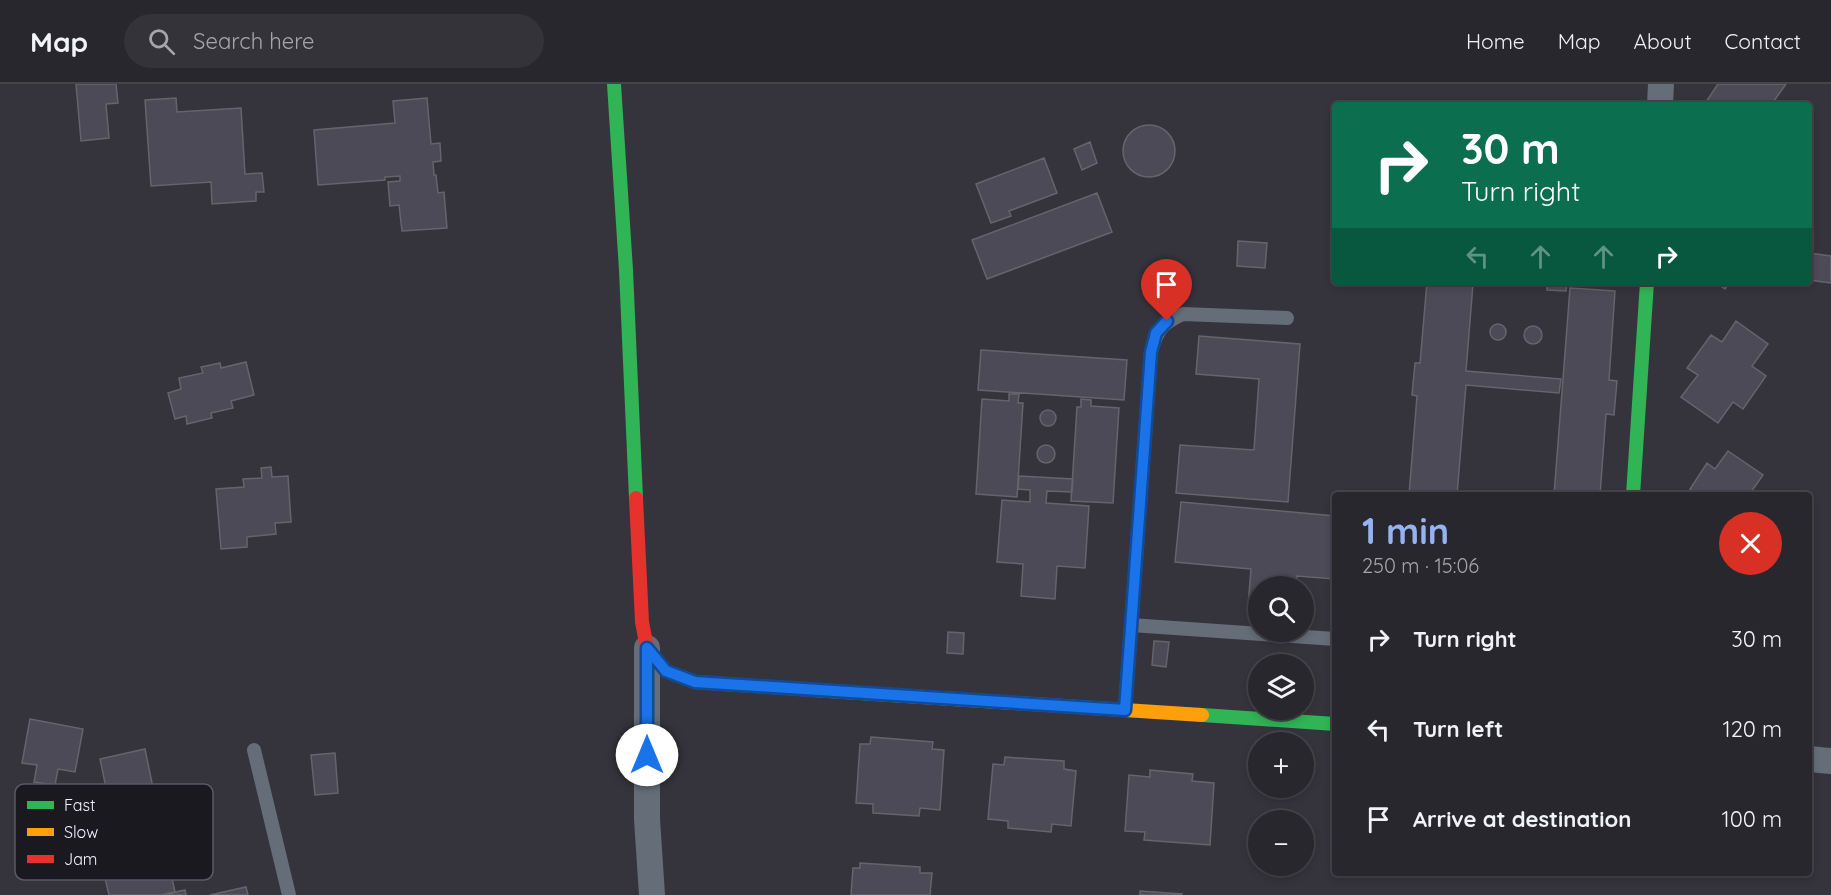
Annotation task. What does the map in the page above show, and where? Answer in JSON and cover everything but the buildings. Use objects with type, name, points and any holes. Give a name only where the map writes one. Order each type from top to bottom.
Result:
[{"type":"street","points":[[614,84],[626,270],[642,622],[647,648],[647,819],[652,895]]},
{"type":"street","points":[[1660,102],[1661,84]]},
{"type":"street","points":[[1632,492],[1647,285]]},
{"type":"street","points":[[647,648],[666,671],[695,682],[1332,724]]},
{"type":"street","points":[[1812,759],[1831,761]]},
{"type":"lane","points":[[1125,710],[1151,352],[1156,333],[1167,321],[1183,314],[1287,318]]},
{"type":"lane","points":[[1131,625],[1332,639]]},
{"type":"lane","points":[[254,750],[289,895]]},
{"type":"traffic: fast","points":[[614,84],[626,270],[636,498]]},
{"type":"traffic: fast","points":[[1633,492],[1647,285]]},
{"type":"traffic: fast","points":[[1202,715],[1332,724]]},
{"type":"traffic: slow","points":[[814,690],[1202,715]]},
{"type":"traffic: jam","points":[[636,498],[642,622],[647,648],[666,671],[695,682],[814,690]]},
{"type":"route","points":[[647,755],[647,648],[666,671],[695,682],[1125,710],[1151,352],[1156,333],[1167,321]]}]
